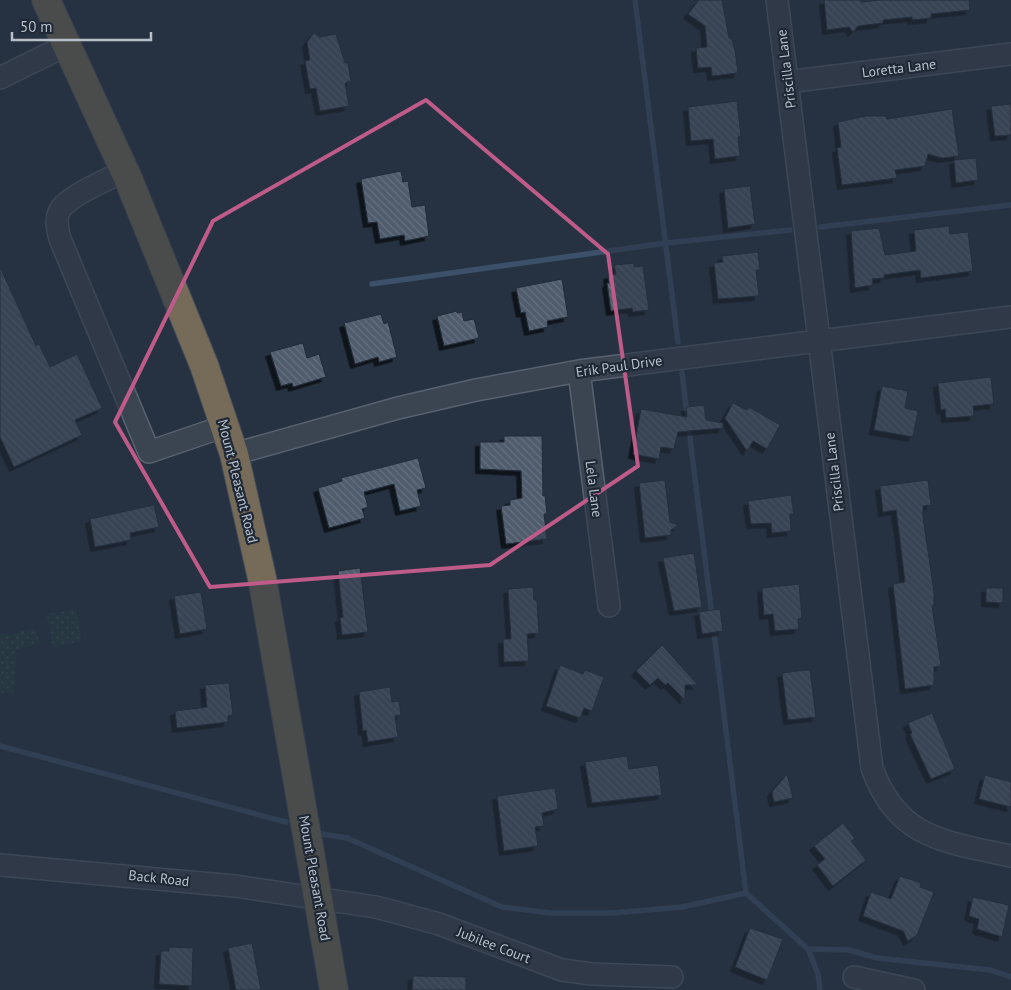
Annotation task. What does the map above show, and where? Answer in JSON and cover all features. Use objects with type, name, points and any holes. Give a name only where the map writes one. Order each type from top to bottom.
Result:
[{"type":"highway","name":"Mount Pleasant Road","points":[[46,0],[124,171],[187,323],[234,454],[264,588],[334,990]]},
{"type":"street","name":"Priscilla Lane","points":[[777,0],[866,733],[872,768],[877,784],[898,814],[918,830],[941,840],[1011,856]]},
{"type":"street","points":[[0,78],[67,45]]},
{"type":"street","name":"Loretta Lane","points":[[787,82],[1011,54]]},
{"type":"street","points":[[124,171],[67,201],[59,212],[57,224],[60,239],[149,452],[225,426]]},
{"type":"street","name":"Erik Paul Drive","points":[[234,454],[407,406],[476,390],[579,371],[1011,317]]},
{"type":"street","name":"Lela Lane","points":[[579,371],[609,606]]},
{"type":"street","name":"Back Road","points":[[0,865],[143,876],[318,897]]},
{"type":"street","name":"Jubilee Court","points":[[318,897],[400,912],[577,973],[672,977]]},
{"type":"street","points":[[854,977],[914,990]]},
{"type":"highlighted area","points":[[426,100],[608,254],[638,466],[490,565],[210,587],[115,422],[213,221]]},
{"type":"green space","points":[[76,609],[82,641],[53,647],[47,614]]},
{"type":"green space","points":[[35,628],[40,644],[16,649],[15,692],[0,693],[0,634],[12,634]]},
{"type":"building","points":[[699,0],[722,0],[729,38],[732,40],[735,50],[738,73],[712,76],[711,67],[698,68],[696,48],[707,47],[705,26],[688,14]]},
{"type":"building","points":[[824,0],[860,0],[861,2],[882,0],[969,0],[970,10],[931,14],[931,18],[912,20],[912,17],[883,20],[883,23],[858,26],[853,32],[849,27],[827,30]]},
{"type":"building","points":[[314,33],[320,37],[336,34],[345,63],[348,63],[351,81],[345,83],[349,106],[320,111],[316,88],[310,89],[305,61],[310,60],[307,42]]},
{"type":"building","points":[[737,101],[741,136],[738,137],[740,156],[715,159],[713,139],[691,141],[688,107]]},
{"type":"building","points":[[1011,104],[1011,135],[995,136],[991,106]]},
{"type":"building","points":[[952,109],[959,156],[942,158],[928,154],[925,166],[895,170],[897,178],[842,185],[837,148],[841,147],[838,122],[866,116],[886,116],[887,119]]},
{"type":"building","points":[[976,158],[978,180],[956,183],[954,160]]},
{"type":"building","points":[[401,171],[403,182],[408,181],[412,207],[425,205],[429,236],[405,241],[404,235],[380,239],[377,222],[368,223],[361,179]]},
{"type":"building","points":[[750,186],[755,224],[728,228],[724,189]]},
{"type":"building","points":[[949,226],[950,234],[968,232],[973,271],[921,278],[920,270],[884,275],[884,278],[872,279],[873,285],[855,288],[851,231],[879,228],[885,255],[916,251],[914,230]]},
{"type":"building","points":[[758,252],[760,270],[756,270],[759,296],[718,299],[714,263],[723,262],[722,256]]},
{"type":"building","points":[[634,263],[634,267],[643,266],[649,310],[633,312],[632,308],[611,311],[607,283],[609,283],[608,275],[616,274],[614,265]]},
{"type":"building","points":[[0,267],[36,346],[39,344],[50,367],[77,354],[102,408],[75,420],[82,435],[14,467],[0,437]]},
{"type":"building","points":[[562,279],[568,317],[547,321],[548,327],[529,331],[525,312],[521,313],[516,288]]},
{"type":"building","points":[[457,311],[457,313],[462,312],[464,321],[474,319],[479,338],[444,346],[437,316]]},
{"type":"building","points":[[381,314],[384,324],[388,322],[397,357],[379,362],[378,357],[355,364],[344,323]]},
{"type":"building","points":[[303,343],[307,358],[319,354],[326,377],[293,387],[292,383],[281,386],[270,352]]},
{"type":"building","points":[[991,377],[994,404],[973,406],[974,416],[946,418],[945,409],[941,410],[938,383]]},
{"type":"building","points":[[882,386],[908,391],[905,408],[918,411],[913,437],[874,430]]},
{"type":"building","points":[[733,403],[747,410],[749,407],[780,425],[767,449],[753,441],[747,451],[725,418]]},
{"type":"building","points":[[704,405],[706,420],[723,423],[723,428],[678,432],[674,449],[661,447],[659,459],[633,454],[641,409],[687,417],[686,407]]},
{"type":"building","points":[[504,436],[542,436],[543,496],[545,495],[547,514],[544,514],[547,539],[506,544],[501,506],[510,505],[510,500],[522,498],[521,471],[480,469],[480,442],[504,442]]},
{"type":"building","points":[[418,458],[426,488],[417,490],[421,506],[400,511],[394,484],[364,492],[368,507],[362,509],[365,518],[329,528],[318,488],[342,481],[341,478]]},
{"type":"building","points":[[665,480],[670,522],[678,525],[671,530],[671,535],[645,538],[639,483]]},
{"type":"building","points":[[928,480],[931,505],[923,506],[923,517],[934,592],[934,605],[932,606],[941,666],[934,667],[934,685],[905,689],[893,584],[905,582],[899,532],[896,510],[883,512],[880,486]]},
{"type":"building","points":[[791,495],[794,514],[790,514],[791,531],[772,533],[771,523],[751,524],[748,501]]},
{"type":"building","points":[[154,505],[159,527],[130,533],[131,540],[95,547],[90,519]]},
{"type":"building","points":[[694,553],[702,607],[674,611],[663,558]]},
{"type":"building","points":[[360,568],[368,632],[342,635],[340,618],[343,617],[338,571]]},
{"type":"building","points":[[799,584],[802,618],[798,619],[799,629],[775,631],[773,614],[764,615],[762,588]]},
{"type":"building","points":[[533,587],[534,600],[537,600],[539,633],[527,634],[529,661],[504,662],[503,639],[511,639],[508,589]]},
{"type":"building","points":[[986,588],[1003,588],[1003,603],[986,602]]},
{"type":"building","points":[[201,592],[207,629],[180,634],[174,596]]},
{"type":"building","points":[[720,609],[723,631],[702,634],[699,612]]},
{"type":"building","points":[[662,645],[698,685],[685,685],[685,700],[668,683],[665,685],[658,678],[650,685],[636,671]]},
{"type":"building","points":[[560,665],[583,674],[585,670],[604,677],[592,711],[584,708],[580,718],[546,706]]},
{"type":"building","points":[[810,670],[816,717],[788,720],[782,673]]},
{"type":"building","points":[[229,683],[233,715],[228,716],[228,722],[177,728],[175,711],[207,707],[205,685]]},
{"type":"building","points":[[390,687],[392,702],[399,701],[401,715],[395,716],[398,737],[368,742],[366,730],[363,731],[359,692]]},
{"type":"building","points":[[932,713],[955,769],[931,779],[910,734],[912,733],[908,723]]},
{"type":"building","points":[[627,756],[629,769],[658,765],[662,795],[592,803],[585,762]]},
{"type":"building","points":[[787,774],[793,798],[774,802],[772,792]]},
{"type":"building","points":[[985,775],[1011,782],[1011,807],[979,799]]},
{"type":"building","points":[[555,788],[558,809],[542,813],[544,826],[535,827],[538,846],[504,851],[497,796]]},
{"type":"building","points":[[843,823],[855,839],[851,841],[866,860],[833,886],[817,865],[825,859],[814,846]]},
{"type":"building","points":[[900,876],[921,883],[920,887],[934,892],[917,935],[908,941],[903,931],[863,916],[871,892],[891,899]]},
{"type":"building","points":[[973,897],[1009,905],[1002,937],[977,929],[979,919],[969,916]]},
{"type":"building","points":[[750,928],[783,939],[767,980],[735,967]]},
{"type":"building","points":[[252,943],[261,990],[236,990],[228,948]]},
{"type":"building","points":[[169,947],[193,948],[192,986],[159,984],[161,951],[169,951]]},
{"type":"building","points":[[413,976],[466,977],[466,990],[412,990]]},
{"type":"waterway","points":[[635,0],[678,342]]},
{"type":"waterway","points":[[820,227],[1011,205]]},
{"type":"waterway","points":[[372,284],[666,243],[790,230]]},
{"type":"waterway","points":[[682,373],[712,616]]},
{"type":"waterway","points":[[713,625],[746,893],[808,949],[818,974],[820,990]]},
{"type":"waterway","points":[[0,746],[286,822]]},
{"type":"waterway","points":[[322,834],[347,838],[502,907],[550,913],[613,913],[682,907],[746,893]]},
{"type":"waterway","points":[[808,949],[849,950],[877,958],[990,970],[1011,977]]}]
